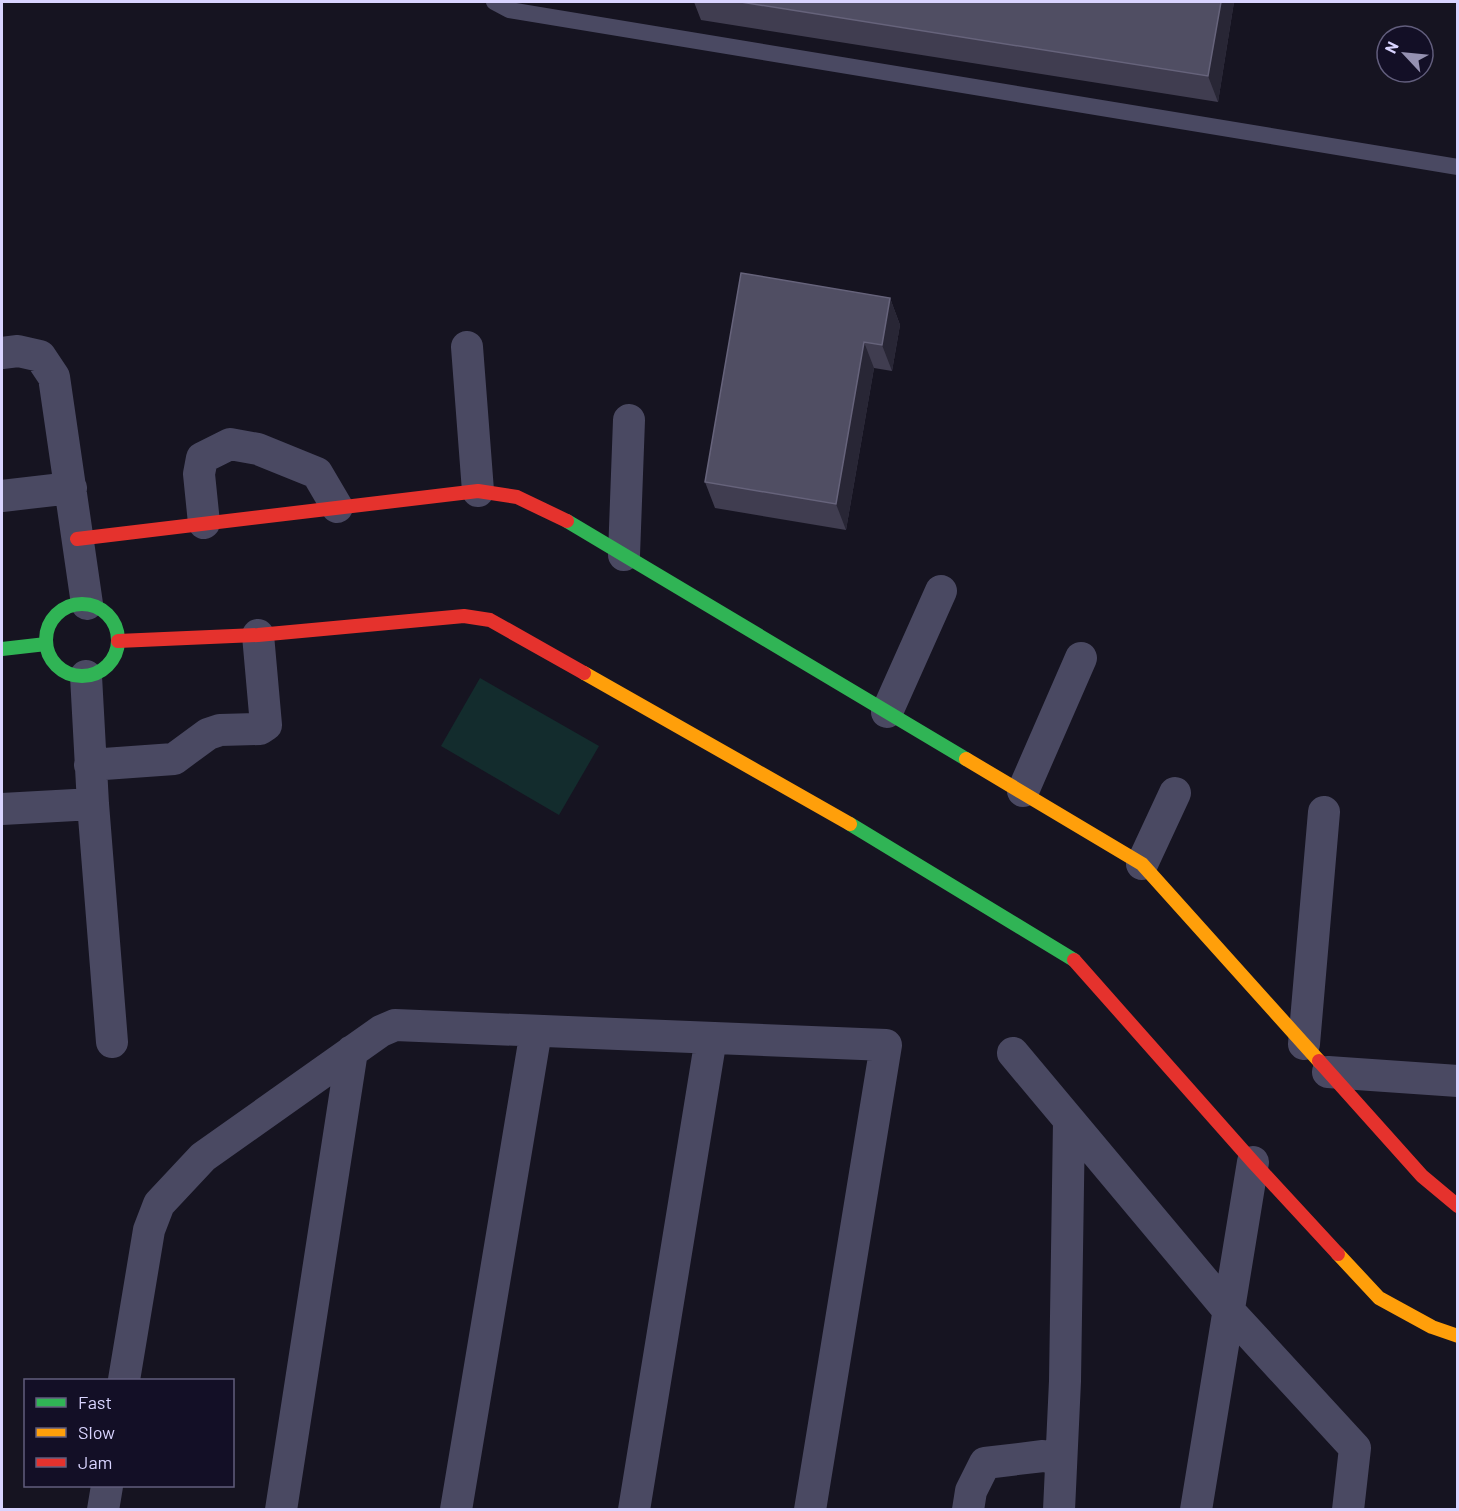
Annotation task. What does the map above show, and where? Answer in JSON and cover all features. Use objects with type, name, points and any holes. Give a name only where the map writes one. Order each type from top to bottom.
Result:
[{"type":"street","points":[[467,346],[478,491]]},
{"type":"street","points":[[2,353],[18,351],[40,356],[54,378],[87,604]]},
{"type":"street","points":[[624,555],[629,420]]},
{"type":"street","points":[[204,523],[200,474],[202,458],[230,444],[258,449],[317,473],[337,507]]},
{"type":"street","points":[[2,496],[71,488]]},
{"type":"street","points":[[77,538],[478,491],[517,497],[559,516],[1142,864],[1422,1176],[1458,1206]]},
{"type":"street","points":[[887,712],[941,591]]},
{"type":"street","points":[[87,604],[106,613],[117,631],[118,641],[115,654],[108,664],[98,672],[86,676],[64,672],[55,665],[46,644],[48,628],[57,615],[71,606],[87,604]]},
{"type":"street","points":[[118,641],[258,635],[464,616],[490,620],[838,817],[1071,956],[1253,1162],[1379,1298],[1432,1327],[1458,1336]]},
{"type":"street","points":[[90,765],[174,759],[208,734],[220,730],[260,729],[266,725],[258,635]]},
{"type":"street","points":[[2,649],[46,644]]},
{"type":"street","points":[[1023,791],[1081,658]]},
{"type":"street","points":[[86,676],[90,765],[112,1042]]},
{"type":"street","points":[[1142,864],[1175,793]]},
{"type":"street","points":[[2,809],[93,804]]},
{"type":"street","points":[[1304,1044],[1324,812]]},
{"type":"street","points":[[124,1379],[149,1230],[159,1204],[203,1157],[381,1030],[395,1025],[886,1045],[810,1509]]},
{"type":"street","points":[[456,1509],[536,1031]]},
{"type":"street","points":[[634,1509],[711,1038]]},
{"type":"street","points":[[281,1509],[352,1051]]},
{"type":"street","points":[[1013,1053],[1228,1311],[1355,1448],[1348,1509]]},
{"type":"street","points":[[1328,1072],[1458,1081]]},
{"type":"street","points":[[1059,1509],[1065,1381],[1069,1121]]},
{"type":"street","points":[[1196,1509],[1253,1162]]},
{"type":"street","points":[[968,1509],[971,1491],[985,1463],[1043,1456],[1061,1459]]},
{"type":"street","points":[[103,1509],[107,1487]]},
{"type":"lane","points":[[494,2],[509,10],[1458,167]]},
{"type":"green space","points":[[480,678],[599,746],[559,815],[441,746]]},
{"type":"building","points":[[741,2],[1221,2],[1208,76]]},
{"type":"building","points":[[741,273],[890,298],[882,345],[864,342],[836,504],[705,482]]},
{"type":"traffic: fast","points":[[567,521],[966,759]]},
{"type":"traffic: fast","points":[[82,604],[102,610],[112,620],[118,640],[112,660],[102,670],[82,676],[62,670],[52,660],[46,640],[52,620],[62,610],[82,604]]},
{"type":"traffic: fast","points":[[2,649],[46,644]]},
{"type":"traffic: fast","points":[[850,824],[1074,960]]},
{"type":"traffic: slow","points":[[584,673],[850,824]]},
{"type":"traffic: slow","points":[[966,759],[1142,864],[1319,1061]]},
{"type":"traffic: slow","points":[[1338,1254],[1379,1298],[1432,1327],[1458,1336]]},
{"type":"traffic: jam","points":[[77,539],[478,491],[517,497],[567,521]]},
{"type":"traffic: jam","points":[[118,641],[258,635],[464,616],[490,620],[584,673]]},
{"type":"traffic: jam","points":[[1074,960],[1338,1254]]},
{"type":"traffic: jam","points":[[1319,1061],[1422,1176],[1458,1206]]}]
